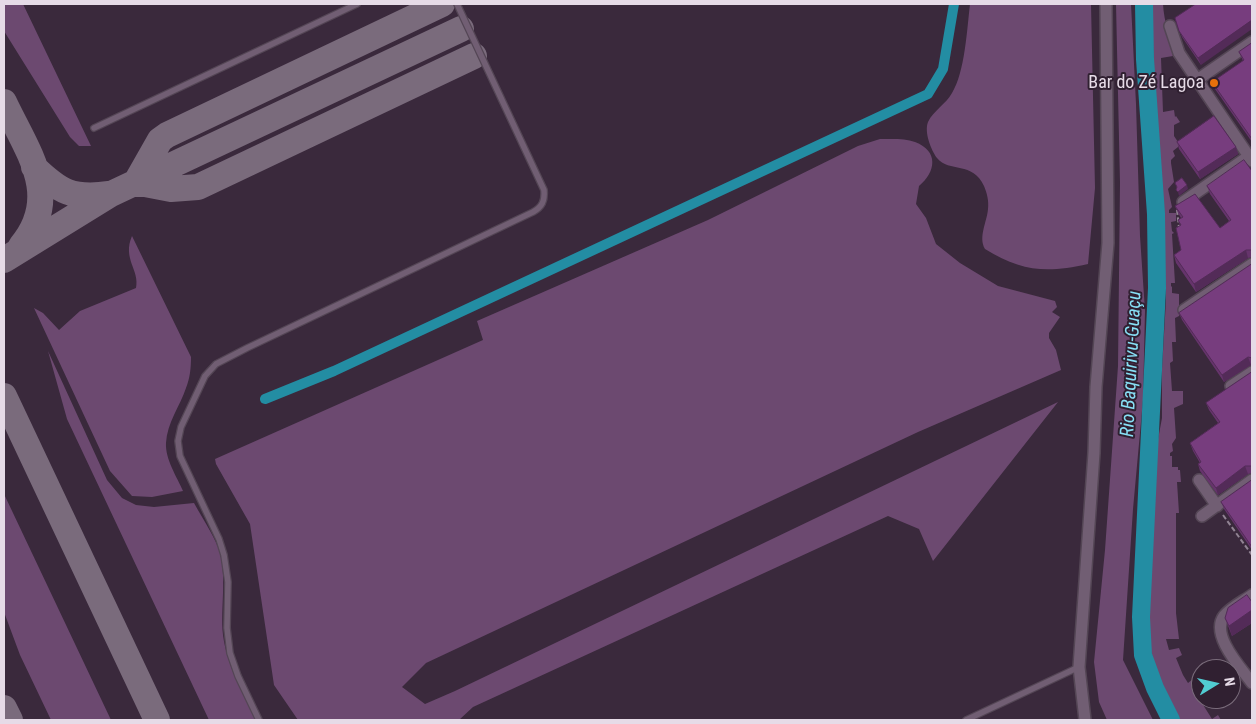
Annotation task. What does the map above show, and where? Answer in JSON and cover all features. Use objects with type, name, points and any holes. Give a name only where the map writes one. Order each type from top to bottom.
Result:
[{"type":"street","points":[[1085,720],[1079,667],[1094,454],[1096,387],[1108,243],[1106,4]]},
{"type":"street","points":[[1170,26],[1179,54],[1251,158],[1180,204]]},
{"type":"street","points":[[1198,80],[1252,42]]},
{"type":"street","points":[[1184,310],[1252,264]]},
{"type":"street","points":[[1224,392],[1252,372]]},
{"type":"street","points":[[1199,480],[1217,506]]},
{"type":"street","points":[[1202,516],[1252,480]]},
{"type":"street","points":[[1252,595],[1225,614],[1221,621],[1220,629],[1227,648],[1252,683]]},
{"type":"lane","points":[[94,128],[357,4]]},
{"type":"lane","points":[[259,720],[238,676],[230,653],[227,628],[228,582],[224,555],[219,539],[180,456],[178,441],[181,427],[201,382],[216,364],[533,212],[543,204],[544,190],[456,4]]},
{"type":"lane","points":[[966,720],[1079,667]]},
{"type":"path","points":[[1179,230],[1177,211],[1180,204]]},
{"type":"path","points":[[1217,506],[1252,556]]},
{"type":"shaded area","points":[[4,4],[23,4],[91,146],[79,146],[70,137],[4,31]]},
{"type":"shaded area","points":[[970,4],[1091,4],[1095,188],[1088,264],[1060,269],[1035,268],[1011,262],[985,249],[982,240],[988,203],[984,186],[974,173],[942,162],[937,158],[933,150],[928,136],[928,122],[949,97],[960,74],[965,50]]},
{"type":"shaded area","points":[[1116,4],[1131,4],[1140,236],[1145,311],[1143,400],[1133,509],[1123,660],[1153,720],[1107,720],[1099,702],[1094,662],[1105,550],[1118,366],[1120,183]]},
{"type":"shaded area","points":[[1152,4],[1163,4],[1173,56],[1161,58],[1163,112],[1174,110],[1175,117],[1180,122],[1174,125],[1174,136],[1178,142],[1178,147],[1173,151],[1175,156],[1171,160],[1174,182],[1168,189],[1172,207],[1169,213],[1176,213],[1176,221],[1171,222],[1174,233],[1172,234],[1175,283],[1171,283],[1171,286],[1172,293],[1179,294],[1179,316],[1175,318],[1176,342],[1172,342],[1173,361],[1170,363],[1172,391],[1183,391],[1183,404],[1174,408],[1176,438],[1172,444],[1173,451],[1170,453],[1170,456],[1172,456],[1172,467],[1178,467],[1178,470],[1180,470],[1181,482],[1177,482],[1179,513],[1176,513],[1176,613],[1179,639],[1166,639],[1169,650],[1179,648],[1182,655],[1176,658],[1188,683],[1191,680],[1191,709],[1206,709],[1212,719],[1218,715],[1221,720],[1176,720],[1162,690],[1144,627],[1146,554],[1156,450],[1162,418],[1162,369],[1166,300],[1165,228],[1155,123]]},
{"type":"shaded area","points":[[880,139],[902,139],[915,142],[923,146],[931,156],[932,168],[919,186],[916,204],[926,218],[936,244],[960,263],[998,286],[1055,301],[1057,307],[1052,312],[1060,317],[1049,333],[1049,338],[1056,350],[1061,370],[918,432],[426,663],[402,687],[425,704],[455,691],[1058,402],[933,561],[919,529],[888,516],[473,707],[459,720],[298,720],[274,685],[250,524],[215,459],[483,340],[477,321],[708,220],[858,146]]},
{"type":"shaded area","points":[[132,236],[191,357],[188,380],[171,422],[166,443],[169,462],[183,491],[152,497],[132,496],[110,471],[34,308],[43,313],[59,330],[80,311],[136,288],[136,276],[129,251]]},
{"type":"shaded area","points":[[48,351],[107,480],[122,498],[136,505],[154,507],[194,503],[210,530],[218,547],[223,568],[222,624],[225,646],[236,679],[256,720],[209,720],[67,419]]},
{"type":"shaded area","points":[[4,494],[111,720],[51,720],[20,655],[4,612]]},
{"type":"building","points":[[1196,4],[1252,4],[1252,20],[1198,58],[1179,31],[1175,18]]},
{"type":"building","points":[[1252,43],[1252,139],[1212,82],[1244,60],[1239,52]]},
{"type":"building","points":[[1214,116],[1236,147],[1198,172],[1177,142]]},
{"type":"building","points":[[1244,160],[1252,171],[1252,250],[1246,250],[1194,284],[1174,255],[1181,250],[1176,228],[1181,225],[1178,220],[1183,217],[1175,206],[1195,194],[1220,228],[1231,220],[1207,186]]},
{"type":"building","points":[[1182,178],[1187,185],[1178,192],[1175,183]]},
{"type":"building","points":[[1252,264],[1252,358],[1248,357],[1222,375],[1179,313]]},
{"type":"building","points":[[1252,372],[1252,466],[1245,466],[1216,488],[1198,464],[1201,462],[1190,443],[1220,422],[1206,403]]},
{"type":"building","points":[[1252,480],[1252,547],[1221,502]]},
{"type":"building","points":[[1247,595],[1252,602],[1252,610],[1229,626],[1225,618],[1228,608]]},
{"type":"waterway","points":[[265,399],[334,371],[928,94],[943,69],[954,4]]},
{"type":"waterway","name":"Rio Baquirivu-Guaçu","points":[[1144,4],[1145,59],[1156,214],[1157,288],[1141,617],[1143,655],[1155,688],[1171,720]]},
{"type":"taxiway","points":[[442,4],[167,135],[160,140],[135,184],[171,189],[198,187],[474,56]]},
{"type":"taxiway","points":[[4,260],[111,194],[461,29]]},
{"type":"taxiway","points":[[4,102],[31,156],[40,191],[39,209],[33,227],[21,246]]},
{"type":"taxiway","points":[[34,167],[51,182],[67,192],[85,195],[109,194]]},
{"type":"taxiway","points":[[4,396],[157,720]]},
{"type":"taxiway","points":[[4,708],[10,720]]},
{"type":"place","name":"Bar do Zé Lagoa","points":[[1214,83]]}]
